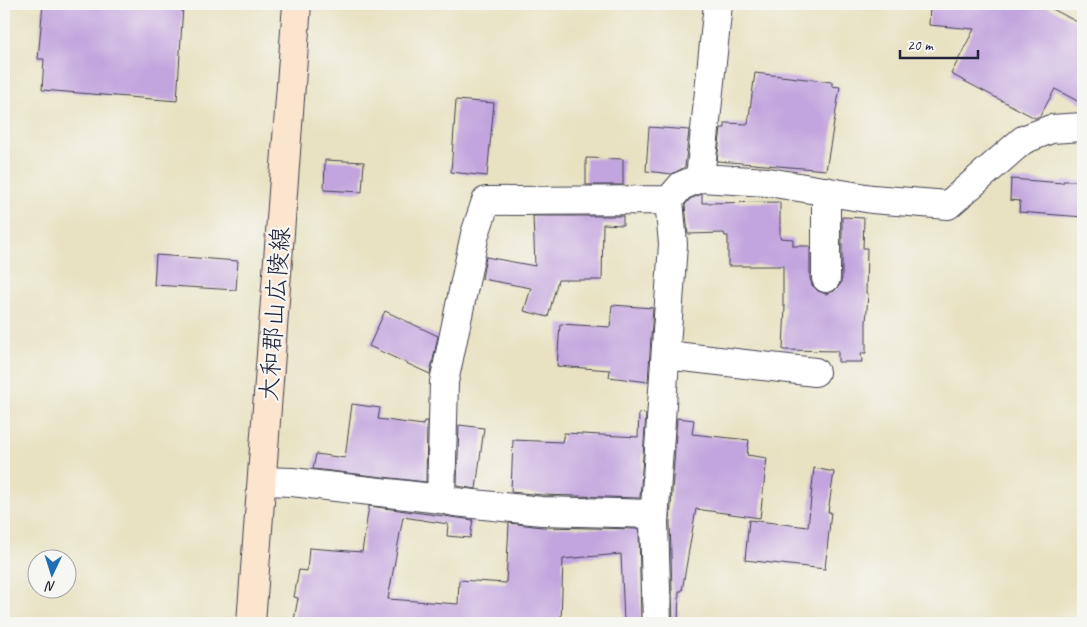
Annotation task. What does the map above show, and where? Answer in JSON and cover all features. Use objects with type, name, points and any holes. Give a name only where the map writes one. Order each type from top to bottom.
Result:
[{"type":"main road","name":"大和郡山広陵線","points":[[251,623],[297,4]]},
{"type":"street","points":[[700,178],[718,4]]},
{"type":"street","points":[[441,499],[444,382],[475,234],[486,201],[668,200],[681,186],[700,178],[768,182],[872,199],[948,205],[1023,140],[1051,129],[1083,127]]},
{"type":"street","points":[[826,192],[826,278]]},
{"type":"street","points":[[657,623],[654,514],[673,244],[668,200]]},
{"type":"street","points":[[666,355],[816,372]]},
{"type":"street","points":[[262,481],[292,482],[542,511],[654,514]]},
{"type":"building","points":[[43,4],[159,4],[183,6],[177,101],[42,90],[44,59],[38,59]]},
{"type":"building","points":[[930,4],[1043,4],[1083,25],[1083,104],[1055,89],[1040,116],[1035,118],[951,74],[974,29],[929,25]]},
{"type":"building","points":[[755,73],[832,82],[832,86],[840,87],[826,170],[717,161],[721,128],[725,128],[725,123],[748,124]]},
{"type":"building","points":[[456,100],[494,103],[487,176],[451,172]]},
{"type":"building","points":[[649,127],[689,130],[685,167],[672,174],[646,171]]},
{"type":"building","points":[[586,158],[623,159],[623,185],[586,185]]},
{"type":"building","points":[[325,160],[364,162],[362,192],[324,190]]},
{"type":"building","points":[[1011,179],[1063,183],[1063,181],[1083,181],[1083,217],[1019,212],[1020,201],[1010,200]]},
{"type":"building","points":[[702,194],[702,203],[780,202],[780,238],[793,239],[793,246],[810,246],[810,278],[812,285],[818,291],[826,294],[834,291],[840,285],[842,278],[842,217],[864,218],[863,248],[867,248],[866,293],[868,293],[866,353],[861,353],[862,362],[838,362],[838,351],[783,350],[785,306],[783,306],[783,266],[728,266],[728,236],[725,236],[724,233],[688,234],[685,205],[690,199]]},
{"type":"building","points":[[533,216],[623,216],[623,225],[603,224],[602,280],[558,280],[548,317],[524,311],[531,288],[482,279],[486,257],[535,266]]},
{"type":"building","points":[[156,255],[238,261],[236,290],[154,285]]},
{"type":"building","points":[[612,305],[653,308],[648,382],[609,377],[610,370],[557,366],[560,324],[610,327]]},
{"type":"building","points":[[385,311],[438,336],[430,374],[369,346]]},
{"type":"building","points":[[352,404],[380,408],[378,419],[423,425],[424,421],[427,421],[426,482],[313,469],[316,454],[345,458]]},
{"type":"building","points":[[639,413],[646,414],[640,498],[543,495],[511,492],[513,440],[562,442],[564,433],[638,437]]},
{"type":"building","points":[[677,418],[694,420],[692,434],[749,440],[747,455],[767,458],[760,518],[696,509],[682,591],[679,591],[678,623],[673,623],[670,522]]},
{"type":"building","points":[[459,425],[484,428],[476,489],[457,486]]},
{"type":"building","points":[[814,468],[834,472],[828,512],[831,512],[825,569],[745,560],[749,520],[808,527]]},
{"type":"building","points":[[369,506],[473,520],[470,538],[447,536],[448,524],[403,517],[388,599],[458,604],[459,580],[506,583],[509,523],[542,527],[639,529],[641,623],[624,621],[621,554],[563,559],[561,623],[316,623],[294,620],[298,598],[294,597],[299,570],[307,571],[309,548],[362,552]]}]
